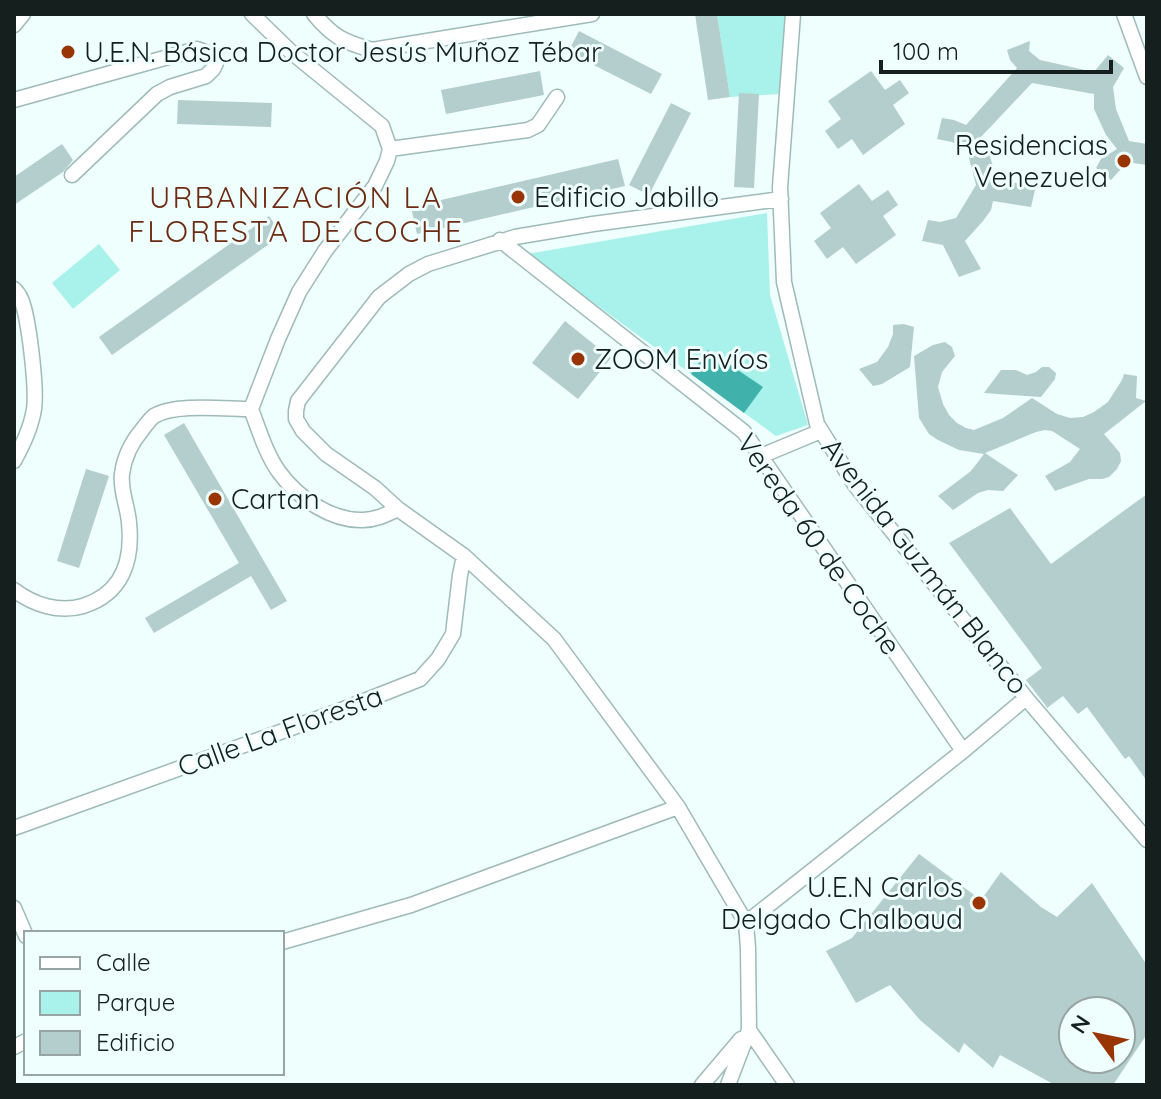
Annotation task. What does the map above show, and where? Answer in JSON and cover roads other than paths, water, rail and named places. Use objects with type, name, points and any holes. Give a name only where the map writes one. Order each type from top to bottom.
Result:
[{"type":"street","points":[[14,25],[23,14]]},
{"type":"street","points":[[252,14],[290,51],[382,126],[390,149],[375,186],[325,251],[299,292],[251,409],[279,473],[310,501],[328,513],[364,520],[398,509]]},
{"type":"street","points":[[314,14],[325,28],[346,43],[372,50],[592,14]]},
{"type":"street","name":"Avenida Guzmán Blanco","points":[[793,14],[781,199],[784,282],[817,424],[855,485],[1026,698],[1147,840]]},
{"type":"street","points":[[1124,14],[1147,77]]},
{"type":"street","points":[[14,100],[197,49],[212,55],[216,63],[206,76],[157,94],[72,175]]},
{"type":"street","points":[[390,149],[528,130],[538,125],[557,97]]},
{"type":"street","points":[[728,1085],[749,1030],[746,923],[678,807],[554,639],[464,556],[398,509],[315,443],[296,419],[296,411],[298,401],[379,297],[428,264],[500,240],[593,224],[781,199]]},
{"type":"street","name":"Vereda 60 de Coche","points":[[500,240],[744,432],[963,751]]},
{"type":"street","points":[[14,289],[21,298],[25,314],[35,383],[35,405],[30,428],[14,461]]},
{"type":"street","points":[[14,590],[25,598],[58,609],[92,603],[109,593],[120,581],[127,562],[129,522],[122,476],[125,457],[138,435],[154,416],[171,411],[191,407],[251,409]]},
{"type":"street","points":[[761,456],[821,431]]},
{"type":"street","name":"Calle La Floresta","points":[[14,828],[420,679],[438,659],[453,634],[464,556]]},
{"type":"street","points":[[746,923],[1026,698]]},
{"type":"street","points":[[284,941],[411,905],[678,807]]},
{"type":"street","points":[[14,908],[24,931]]},
{"type":"street","points":[[702,1085],[749,1030]]},
{"type":"street","points":[[749,1030],[787,1085]]},
{"type":"place","name":"U.E.N. Básica Doctor Jesús Muñoz Tébar","points":[[68,52]]},
{"type":"place","name":"Residencias Venezuela","points":[[1124,161]]},
{"type":"place","name":"Edificio Jabillo","points":[[518,197]]},
{"type":"place","name":"ZOOM Envíos","points":[[578,359]]},
{"type":"place","name":"Cartan","points":[[215,499]]},
{"type":"place","name":"U.E.N Carlos Delgado Chalbaud","points":[[979,903]]},
{"type":"district","name":"URBANIZACIÓN LA FLORESTA DE COCHE","points":[[296,215]]}]
